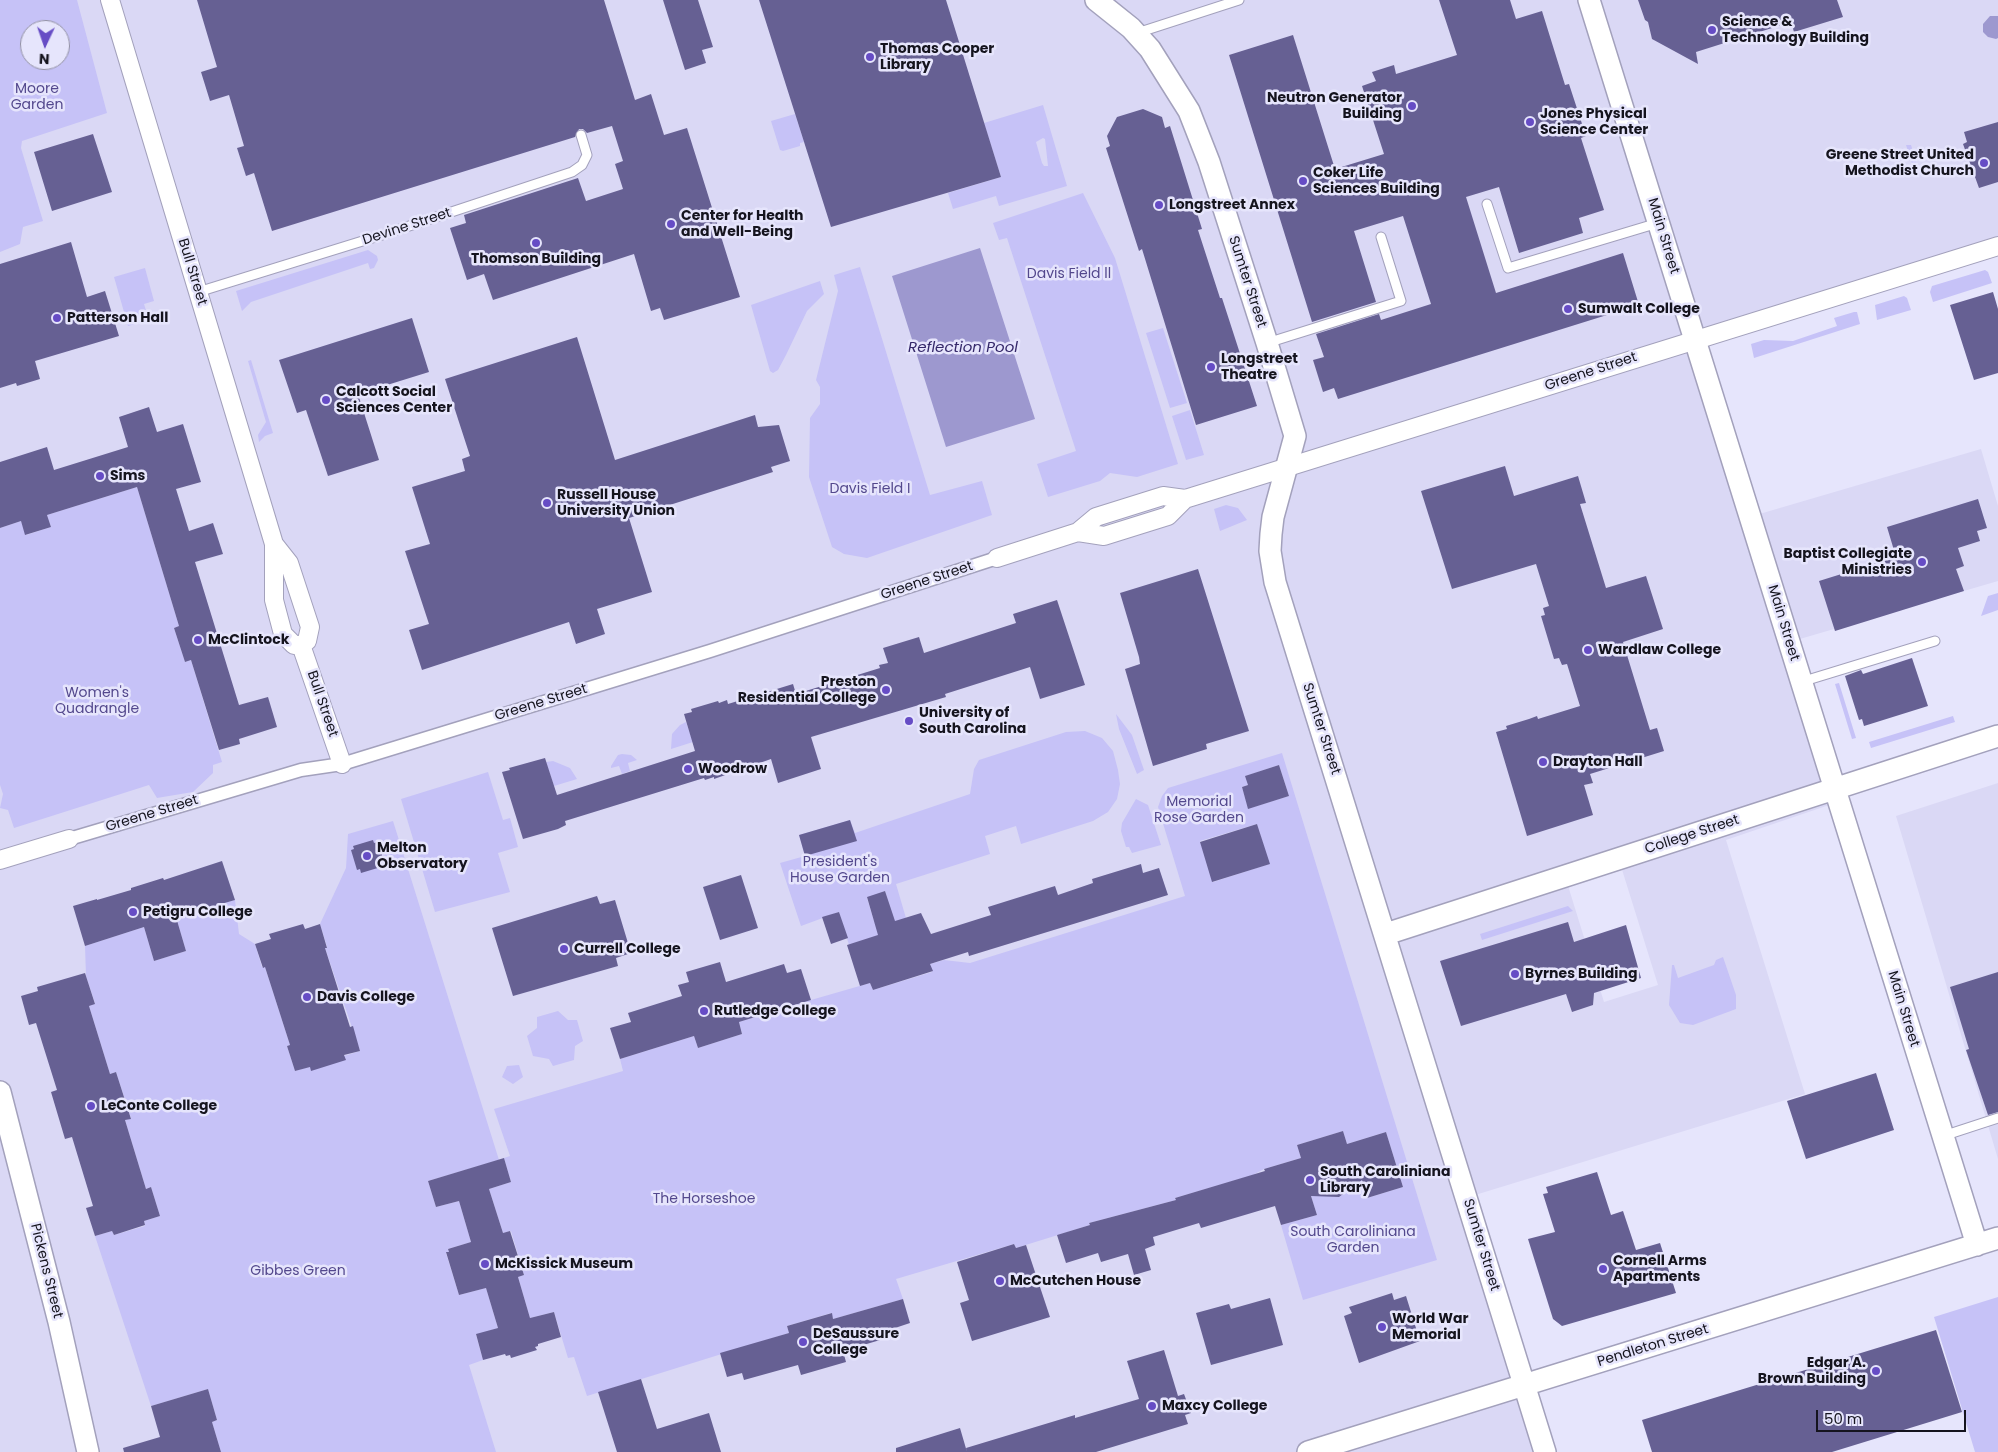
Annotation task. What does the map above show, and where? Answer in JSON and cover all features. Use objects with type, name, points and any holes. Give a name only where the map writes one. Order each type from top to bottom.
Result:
[{"type":"street","name":"Bull Street","points":[[110,0],[274,544],[274,600],[282,634],[294,645],[301,645],[307,641],[310,627],[289,563],[274,544]]},
{"type":"street","name":"Sumter Street","points":[[1096,0],[1130,27],[1150,49],[1175,87],[1196,128],[1267,343],[1295,436],[1273,517],[1270,551],[1272,566],[1545,1452]]},
{"type":"street","name":"Sumter Street","points":[[1115,0],[1130,27]]},
{"type":"street","name":"Main Street","points":[[1589,0],[1977,1245]]},
{"type":"street","name":"Greene Street","points":[[0,860],[302,770],[342,764],[710,651],[1078,532],[1096,517],[1115,511],[1163,496],[1185,499],[1998,246]]},
{"type":"street","name":"Bull Street","points":[[301,645],[342,764]]},
{"type":"street","name":"College Street","points":[[1386,934],[1998,736]]},
{"type":"street","name":"Pickens Street","points":[[0,1092],[59,1322],[88,1452]]},
{"type":"street","name":"Pendleton Street","points":[[1308,1452],[1998,1238]]},
{"type":"lane","points":[[1130,27],[1239,0]]},
{"type":"lane","name":"Devine Street","points":[[198,292],[382,235],[572,172],[582,165],[587,154],[581,135]]},
{"type":"lane","points":[[1487,204],[1508,268],[1659,223]]},
{"type":"lane","points":[[1267,343],[1401,301],[1380,237]]},
{"type":"lane","points":[[1801,682],[1935,641]]},
{"type":"lane","points":[[1943,1136],[1998,1118]]},
{"type":"shaded area","name":"University of South Carolina","points":[[0,0],[1998,0],[1998,249],[1703,343],[1756,515],[1981,449],[1998,506],[1998,581],[1793,641],[1841,801],[1726,840],[1805,1094],[1462,1199],[1542,1452],[0,1452]],"holes":[[[1619,860],[1658,985],[1604,1002],[1565,876]]]},
{"type":"shaded area","points":[[1998,783],[1998,1159],[1896,816]]},
{"type":"green space","name":"Moore Garden","points":[[0,0],[77,0],[107,113],[22,141],[21,148],[43,221],[23,227],[20,244],[0,252]]},
{"type":"green space","points":[[1043,105],[1067,186],[999,206],[996,196],[953,209],[948,193],[1001,177],[984,123]],"holes":[[[1043,138],[1045,139],[1048,166],[1044,166],[1042,163],[1036,142]]]},
{"type":"green space","points":[[795,114],[804,142],[800,143],[800,146],[783,151],[780,150],[771,121]]},
{"type":"green space","points":[[1906,145],[1911,145],[1920,175],[1917,178]]},
{"type":"green space","name":"Davis Field ll","points":[[1083,193],[1115,258],[1178,464],[1137,477],[1110,473],[1100,481],[1048,497],[1037,464],[1076,451],[1007,238],[999,240],[993,223]]},
{"type":"green space","points":[[368,250],[377,256],[378,260],[374,268],[370,269],[368,263],[251,302],[242,311],[236,291]]},
{"type":"green space","name":"Davis Field I","points":[[860,267],[930,495],[982,481],[992,515],[867,558],[844,554],[832,547],[809,477],[810,418],[820,404],[820,387],[816,380],[838,291],[834,275]]},
{"type":"green space","points":[[145,268],[154,301],[144,304],[149,320],[128,326],[114,277]]},
{"type":"green space","points":[[1985,270],[1988,272],[1992,283],[1933,302],[1930,292],[1932,286]]},
{"type":"green space","points":[[820,281],[824,294],[807,311],[778,370],[773,373],[770,371],[751,305]]},
{"type":"green space","points":[[1904,296],[1907,298],[1911,310],[1877,320],[1875,305]]},
{"type":"green space","points":[[1857,312],[1860,324],[1754,358],[1751,344],[1764,340],[1793,341],[1837,326],[1834,318]]},
{"type":"green space","points":[[1163,328],[1187,403],[1170,408],[1146,333]]},
{"type":"green space","points":[[251,360],[273,433],[265,436],[259,442],[258,435],[266,422],[248,361]]},
{"type":"green space","points":[[1190,410],[1204,455],[1186,460],[1172,416]]},
{"type":"green space","name":"Women's Quadrangle","points":[[137,487],[179,626],[174,628],[185,662],[191,660],[222,762],[213,765],[213,773],[193,792],[157,798],[149,785],[14,828],[8,810],[0,808],[3,794],[0,785],[0,528],[21,521],[26,535],[51,527],[47,515]]},
{"type":"green space","points":[[1226,505],[1238,508],[1247,520],[1220,531],[1214,509]]},
{"type":"green space","points":[[1998,593],[1998,610],[1981,616],[1988,596]]},
{"type":"green space","points":[[1839,683],[1856,738],[1852,739],[1835,684]]},
{"type":"green space","points":[[1116,714],[1132,735],[1144,770],[1137,774],[1119,729]]},
{"type":"green space","points":[[1953,716],[1955,722],[1871,748],[1869,742]]},
{"type":"green space","points":[[686,722],[693,742],[671,749],[672,734],[680,725]]},
{"type":"green space","name":"President's House Garden","points":[[1085,731],[1102,738],[1113,751],[1120,784],[1117,799],[1108,812],[1093,821],[1021,844],[1016,826],[985,836],[990,854],[896,884],[908,925],[891,930],[892,914],[885,891],[867,898],[874,921],[883,934],[849,945],[839,912],[801,926],[780,863],[805,856],[799,835],[850,820],[855,833],[970,794],[974,769],[979,760],[1066,732]]},
{"type":"green space","name":"The Horseshoe","points":[[1282,753],[1437,1260],[1303,1300],[1281,1225],[1317,1215],[1310,1193],[1339,1197],[1361,1177],[1367,1198],[1403,1187],[1386,1132],[1347,1144],[1343,1131],[1297,1145],[1301,1158],[1264,1169],[1253,1175],[1175,1198],[1176,1200],[1089,1223],[1090,1225],[1016,1248],[1014,1244],[896,1279],[903,1299],[833,1319],[831,1313],[787,1326],[789,1333],[587,1396],[574,1357],[568,1358],[554,1312],[530,1318],[518,1277],[524,1275],[511,1231],[503,1233],[489,1189],[511,1182],[504,1158],[510,1156],[494,1109],[623,1071],[620,1059],[694,1036],[698,1048],[742,1034],[739,1022],[870,983],[873,990],[932,972],[930,964],[944,960],[970,963],[1185,896],[1158,807],[1162,796],[1168,788]],"holes":[[[1279,765],[1289,796],[1253,807],[1247,804],[1242,787],[1248,785],[1246,776]],[[1257,824],[1269,864],[1213,882],[1200,841]]]},
{"type":"green space","points":[[618,755],[631,755],[637,760],[628,763],[630,771],[622,774],[619,766],[611,768],[611,766]]},
{"type":"green space","points":[[553,761],[570,768],[577,779],[554,786],[546,762]]},
{"type":"green space","points":[[488,772],[503,820],[510,818],[518,847],[498,853],[510,892],[435,912],[401,799]]},
{"type":"green space","points":[[1136,799],[1148,805],[1161,845],[1132,853],[1129,847],[1126,847],[1121,831],[1122,823]]},
{"type":"green space","name":"Gibbes Green","points":[[393,821],[499,1160],[428,1181],[436,1207],[459,1201],[471,1242],[448,1249],[449,1252],[446,1253],[459,1295],[486,1288],[498,1328],[476,1335],[483,1360],[469,1365],[496,1452],[221,1452],[212,1422],[217,1420],[208,1389],[151,1406],[95,1236],[112,1231],[114,1235],[145,1226],[144,1221],[160,1216],[151,1187],[146,1189],[125,1120],[131,1118],[116,1072],[110,1074],[89,1006],[95,1003],[86,976],[85,946],[144,927],[154,961],[186,951],[176,917],[235,900],[239,934],[255,944],[262,967],[265,967],[290,1045],[287,1046],[295,1071],[360,1051],[325,948],[327,947],[320,924],[346,868],[348,834]]},
{"type":"green space","points":[[1568,906],[1573,911],[1482,940],[1480,934]]},
{"type":"green space","points":[[1723,957],[1736,995],[1736,1009],[1693,1025],[1680,1023],[1669,1005],[1672,965],[1674,965],[1678,978],[1714,965],[1716,960]]},
{"type":"green space","points":[[558,1011],[568,1020],[577,1020],[583,1041],[575,1046],[574,1060],[553,1066],[549,1059],[533,1056],[527,1036],[537,1028],[537,1017]]},
{"type":"green space","points":[[519,1065],[523,1077],[513,1084],[502,1077],[507,1066]]},
{"type":"green space","points":[[1998,1297],[1998,1452],[1975,1452],[1934,1317]]},
{"type":"water","points":[[1990,16],[1998,16],[1998,38],[1996,39],[1988,37],[1983,32],[1983,24]]},
{"type":"water","name":"Reflection Pool","points":[[980,248],[1035,419],[946,447],[892,276]]},
{"type":"building","points":[[197,0],[604,0],[635,100],[651,94],[664,135],[687,128],[740,297],[664,320],[660,308],[651,311],[634,254],[493,300],[484,274],[467,280],[450,228],[466,223],[464,215],[578,178],[586,201],[623,189],[615,164],[623,161],[612,126],[587,133],[583,129],[579,129],[575,137],[272,231],[254,173],[246,176],[237,148],[244,146],[229,95],[210,101],[201,72],[217,67]]},
{"type":"building","points":[[663,0],[698,0],[713,47],[702,50],[706,63],[685,70]]},
{"type":"building","name":"Thomas Cooper Library","points":[[759,0],[946,0],[1001,177],[831,227]]},
{"type":"building","points":[[1439,0],[1510,0],[1516,19],[1542,11],[1565,85],[1569,84],[1586,136],[1581,138],[1604,210],[1579,218],[1583,233],[1519,253],[1499,187],[1466,197],[1496,293],[1623,253],[1639,305],[1338,399],[1334,388],[1323,392],[1313,360],[1324,357],[1316,334],[1379,314],[1381,320],[1431,304],[1403,216],[1354,231],[1376,302],[1312,322],[1229,55],[1293,35],[1335,169],[1384,154],[1362,86],[1376,81],[1372,72],[1394,65],[1396,74],[1457,55]]},
{"type":"building","name":"Science & Technology Building","points":[[1638,0],[1837,0],[1843,17],[1794,32],[1791,22],[1696,52],[1698,64],[1652,39],[1648,22],[1645,20]]},
{"type":"building","points":[[1143,109],[1162,117],[1165,128],[1170,126],[1202,229],[1198,230],[1257,406],[1196,425],[1142,249],[1139,251],[1106,148],[1110,146],[1107,136],[1117,117]]},
{"type":"building","name":"Greene Street United Methodist Church","points":[[1998,122],[1998,182],[1979,188],[1963,144],[1967,142],[1964,132]]},
{"type":"building","points":[[93,134],[112,192],[52,211],[34,152]]},
{"type":"building","name":"Patterson Hall","points":[[71,242],[87,297],[105,291],[119,336],[35,361],[40,379],[17,386],[16,383],[0,388],[0,264]]},
{"type":"building","points":[[1993,292],[1998,309],[1998,373],[1974,380],[1950,305]]},
{"type":"building","name":"Calcott Social Sciences Center","points":[[412,318],[429,372],[358,394],[379,460],[328,476],[306,410],[297,413],[279,360]]},
{"type":"building","name":"Russell House University Union","points":[[577,337],[615,460],[755,415],[758,427],[779,425],[790,461],[771,467],[773,472],[629,518],[652,592],[597,609],[605,634],[576,644],[569,622],[422,670],[409,630],[429,624],[405,551],[430,544],[412,487],[465,471],[462,459],[470,456],[445,379]]},
{"type":"building","points":[[149,407],[157,432],[183,424],[201,482],[176,489],[189,531],[213,523],[223,554],[195,562],[239,705],[268,697],[277,727],[239,739],[240,744],[219,750],[191,660],[185,662],[174,628],[179,626],[137,487],[47,515],[51,527],[25,535],[21,521],[0,528],[0,462],[47,447],[54,470],[128,447],[119,417]]},
{"type":"building","name":"Wardlaw College","points":[[1505,466],[1514,496],[1578,476],[1586,503],[1580,504],[1606,588],[1646,576],[1663,629],[1623,642],[1650,730],[1657,728],[1664,751],[1590,774],[1593,783],[1584,785],[1593,815],[1527,836],[1496,732],[1507,729],[1506,726],[1537,716],[1538,719],[1580,706],[1567,664],[1562,665],[1559,658],[1554,659],[1541,616],[1545,615],[1543,608],[1549,606],[1536,564],[1452,589],[1421,491]]},
{"type":"building","name":"Baptist Collegiate Ministries","points":[[1978,499],[1987,528],[1977,531],[1980,541],[1958,548],[1964,566],[1956,569],[1964,591],[1835,631],[1819,581],[1896,557],[1887,527]]},
{"type":"building","points":[[1198,569],[1249,731],[1206,744],[1207,749],[1153,766],[1125,669],[1140,664],[1120,593]]},
{"type":"building","name":"Preston Residential College","points":[[1057,600],[1085,685],[1040,699],[1030,667],[945,694],[946,697],[811,737],[821,769],[778,783],[771,759],[714,779],[714,777],[705,780],[704,778],[565,821],[566,825],[558,829],[523,839],[502,772],[510,770],[509,768],[545,758],[557,795],[695,751],[684,714],[692,712],[691,709],[718,701],[719,703],[727,700],[728,704],[793,684],[796,694],[880,668],[879,665],[888,663],[883,648],[919,637],[924,653],[1016,623],[1013,614]]},
{"type":"building","points":[[1912,658],[1928,706],[1864,726],[1862,719],[1859,720],[1845,676],[1861,670],[1863,674]]},
{"type":"building","points":[[1279,765],[1289,796],[1248,809],[1242,787],[1248,785],[1245,776]]},
{"type":"building","points":[[850,820],[857,841],[805,856],[799,835]]},
{"type":"building","points":[[1257,824],[1270,864],[1212,882],[1200,842]]},
{"type":"building","name":"Melton Observatory","points":[[373,840],[374,843],[378,842],[384,862],[380,863],[381,867],[361,873],[360,869],[357,870],[351,850],[354,849],[353,846]]},
{"type":"building","name":"Petigru College","points":[[222,861],[235,900],[176,917],[186,951],[154,961],[144,927],[85,946],[73,906]]},
{"type":"building","points":[[1141,864],[1143,873],[1159,868],[1168,895],[969,956],[968,952],[930,964],[933,971],[873,990],[870,983],[860,986],[847,945],[878,935],[867,897],[885,891],[895,921],[921,913],[931,934],[991,915],[988,907],[1055,886],[1058,895],[1093,883],[1092,879]]},
{"type":"building","points":[[741,875],[758,928],[720,940],[703,887]]},
{"type":"building","name":"Currell College","points":[[597,896],[600,904],[615,900],[631,953],[616,958],[618,966],[513,996],[492,928]]},
{"type":"building","points":[[839,912],[848,938],[831,944],[822,917]]},
{"type":"building","name":"Byrnes Building","points":[[1568,922],[1574,942],[1626,925],[1641,978],[1594,993],[1593,1005],[1572,1012],[1566,994],[1461,1026],[1440,961]]},
{"type":"building","name":"Davis College","points":[[303,924],[305,929],[320,924],[327,948],[325,948],[350,1027],[353,1026],[360,1051],[344,1055],[346,1060],[311,1071],[310,1067],[295,1071],[287,1046],[290,1045],[265,967],[263,968],[255,944],[271,939],[269,934]]},
{"type":"building","name":"Rutledge College","points":[[720,962],[726,982],[784,964],[787,973],[801,969],[811,1000],[739,1022],[742,1034],[698,1048],[694,1036],[620,1059],[610,1028],[631,1022],[628,1013],[682,996],[678,985],[689,982],[686,972]]},
{"type":"building","points":[[1998,972],[1998,1112],[1988,1115],[1966,1050],[1969,1049],[1950,987]]},
{"type":"building","name":"LeConte College","points":[[85,973],[95,1004],[89,1006],[110,1074],[116,1072],[131,1119],[125,1120],[146,1189],[151,1187],[160,1216],[144,1221],[145,1225],[114,1235],[112,1231],[95,1236],[86,1208],[93,1206],[72,1137],[65,1139],[51,1092],[57,1090],[36,1023],[29,1025],[21,996],[38,991],[37,987]]},
{"type":"building","points":[[1876,1073],[1894,1130],[1806,1159],[1787,1101]]},
{"type":"building","points":[[1343,1131],[1347,1144],[1386,1132],[1403,1187],[1367,1198],[1362,1180],[1339,1197],[1311,1196],[1317,1215],[1281,1225],[1275,1206],[1201,1228],[1199,1223],[1153,1237],[1155,1245],[1145,1249],[1151,1270],[1134,1275],[1128,1254],[1101,1262],[1098,1253],[1066,1263],[1057,1235],[1090,1225],[1089,1223],[1176,1200],[1175,1198],[1301,1158],[1297,1145]]},
{"type":"building","name":"McKissick Museum","points":[[504,1158],[511,1182],[489,1189],[503,1233],[510,1231],[524,1275],[518,1277],[530,1318],[554,1312],[561,1337],[538,1344],[535,1347],[537,1350],[511,1358],[510,1355],[506,1356],[505,1354],[483,1360],[476,1334],[498,1328],[486,1288],[459,1295],[446,1252],[449,1252],[448,1249],[471,1242],[459,1201],[436,1207],[428,1181]]},
{"type":"building","name":"Cornell Arms Apartments","points":[[1597,1172],[1611,1215],[1623,1211],[1636,1250],[1660,1243],[1676,1293],[1562,1326],[1553,1319],[1528,1239],[1555,1232],[1543,1194],[1548,1193],[1546,1187]]},
{"type":"building","name":"McCutchen House","points":[[1014,1244],[1016,1248],[1026,1245],[1050,1317],[972,1341],[960,1303],[969,1300],[957,1262]]},
{"type":"building","name":"World War Memorial","points":[[1392,1293],[1394,1300],[1406,1296],[1420,1341],[1359,1363],[1344,1316],[1352,1313],[1349,1307]]},
{"type":"building","points":[[1270,1298],[1283,1345],[1211,1365],[1196,1313],[1229,1304],[1231,1309]]},
{"type":"building","name":"DeSaussure College","points":[[903,1299],[910,1323],[895,1328],[897,1335],[843,1351],[846,1362],[801,1375],[798,1365],[744,1380],[742,1373],[727,1377],[720,1353],[789,1333],[787,1326],[832,1313],[833,1319]]},
{"type":"building","name":"Edgar A. Brown Building","points":[[1936,1330],[1962,1412],[1832,1452],[1652,1452],[1642,1420]]},
{"type":"building","name":"Maxcy College","points":[[1164,1350],[1178,1396],[1184,1394],[1191,1413],[1185,1415],[1188,1424],[1096,1452],[967,1452],[966,1448],[1075,1415],[1075,1418],[1139,1399],[1127,1361]]},
{"type":"building","points":[[641,1379],[657,1429],[709,1413],[721,1452],[617,1452],[598,1392]]},
{"type":"building","points":[[208,1389],[217,1420],[212,1422],[221,1452],[124,1452],[123,1448],[160,1437],[151,1406]]},
{"type":"building","points":[[960,1428],[967,1452],[896,1452],[896,1448]]},
{"type":"place","name":"Science & Technology Building","points":[[1712,30]]},
{"type":"place","name":"Thomas Cooper Library","points":[[870,57]]},
{"type":"place","name":"Neutron Generator Building","points":[[1412,106]]},
{"type":"place","name":"Jones Physical Science Center","points":[[1530,122]]},
{"type":"place","name":"Greene Street United Methodist Church","points":[[1984,163]]},
{"type":"place","name":"Coker Life Sciences Building","points":[[1303,181]]},
{"type":"place","name":"Longstreet Annex","points":[[1159,205]]},
{"type":"place","name":"Center for Health and Well-Being","points":[[671,224]]},
{"type":"place","name":"Thomson Building","points":[[536,243]]},
{"type":"place","name":"Sumwalt College","points":[[1568,309]]},
{"type":"place","name":"Patterson Hall","points":[[57,318]]},
{"type":"place","name":"Longstreet Theatre","points":[[1211,367]]},
{"type":"place","name":"Calcott Social Sciences Center","points":[[326,400]]},
{"type":"place","name":"Sims","points":[[100,476]]},
{"type":"place","name":"Russell House University Union","points":[[547,503]]},
{"type":"place","name":"Baptist Collegiate Ministries","points":[[1922,562]]},
{"type":"place","name":"McClintock","points":[[198,640]]},
{"type":"place","name":"Wardlaw College","points":[[1588,650]]},
{"type":"place","name":"Preston Residential College","points":[[886,690]]},
{"type":"place","name":"University of South Carolina","points":[[909,721]]},
{"type":"place","name":"Drayton Hall","points":[[1543,762]]},
{"type":"place","name":"Woodrow","points":[[688,769]]},
{"type":"place","name":"Melton Observatory","points":[[367,856]]},
{"type":"place","name":"Petigru College","points":[[133,912]]},
{"type":"place","name":"Currell College","points":[[564,949]]},
{"type":"place","name":"Byrnes Building","points":[[1515,974]]},
{"type":"place","name":"Davis College","points":[[307,997]]},
{"type":"place","name":"Rutledge College","points":[[704,1011]]},
{"type":"place","name":"LeConte College","points":[[91,1106]]},
{"type":"place","name":"South Caroliniana Library","points":[[1310,1180]]},
{"type":"place","name":"McKissick Museum","points":[[485,1264]]},
{"type":"place","name":"Cornell Arms Apartments","points":[[1603,1269]]},
{"type":"place","name":"McCutchen House","points":[[1000,1281]]},
{"type":"place","name":"World War Memorial","points":[[1382,1327]]},
{"type":"place","name":"DeSaussure College","points":[[803,1342]]},
{"type":"place","name":"Edgar A. Brown Building","points":[[1876,1371]]},
{"type":"place","name":"Maxcy College","points":[[1152,1406]]},
{"type":"park label","name":"Memorial Rose Garden","points":[[1199,810]]},
{"type":"park label","name":"South Caroliniana Garden","points":[[1353,1240]]}]
